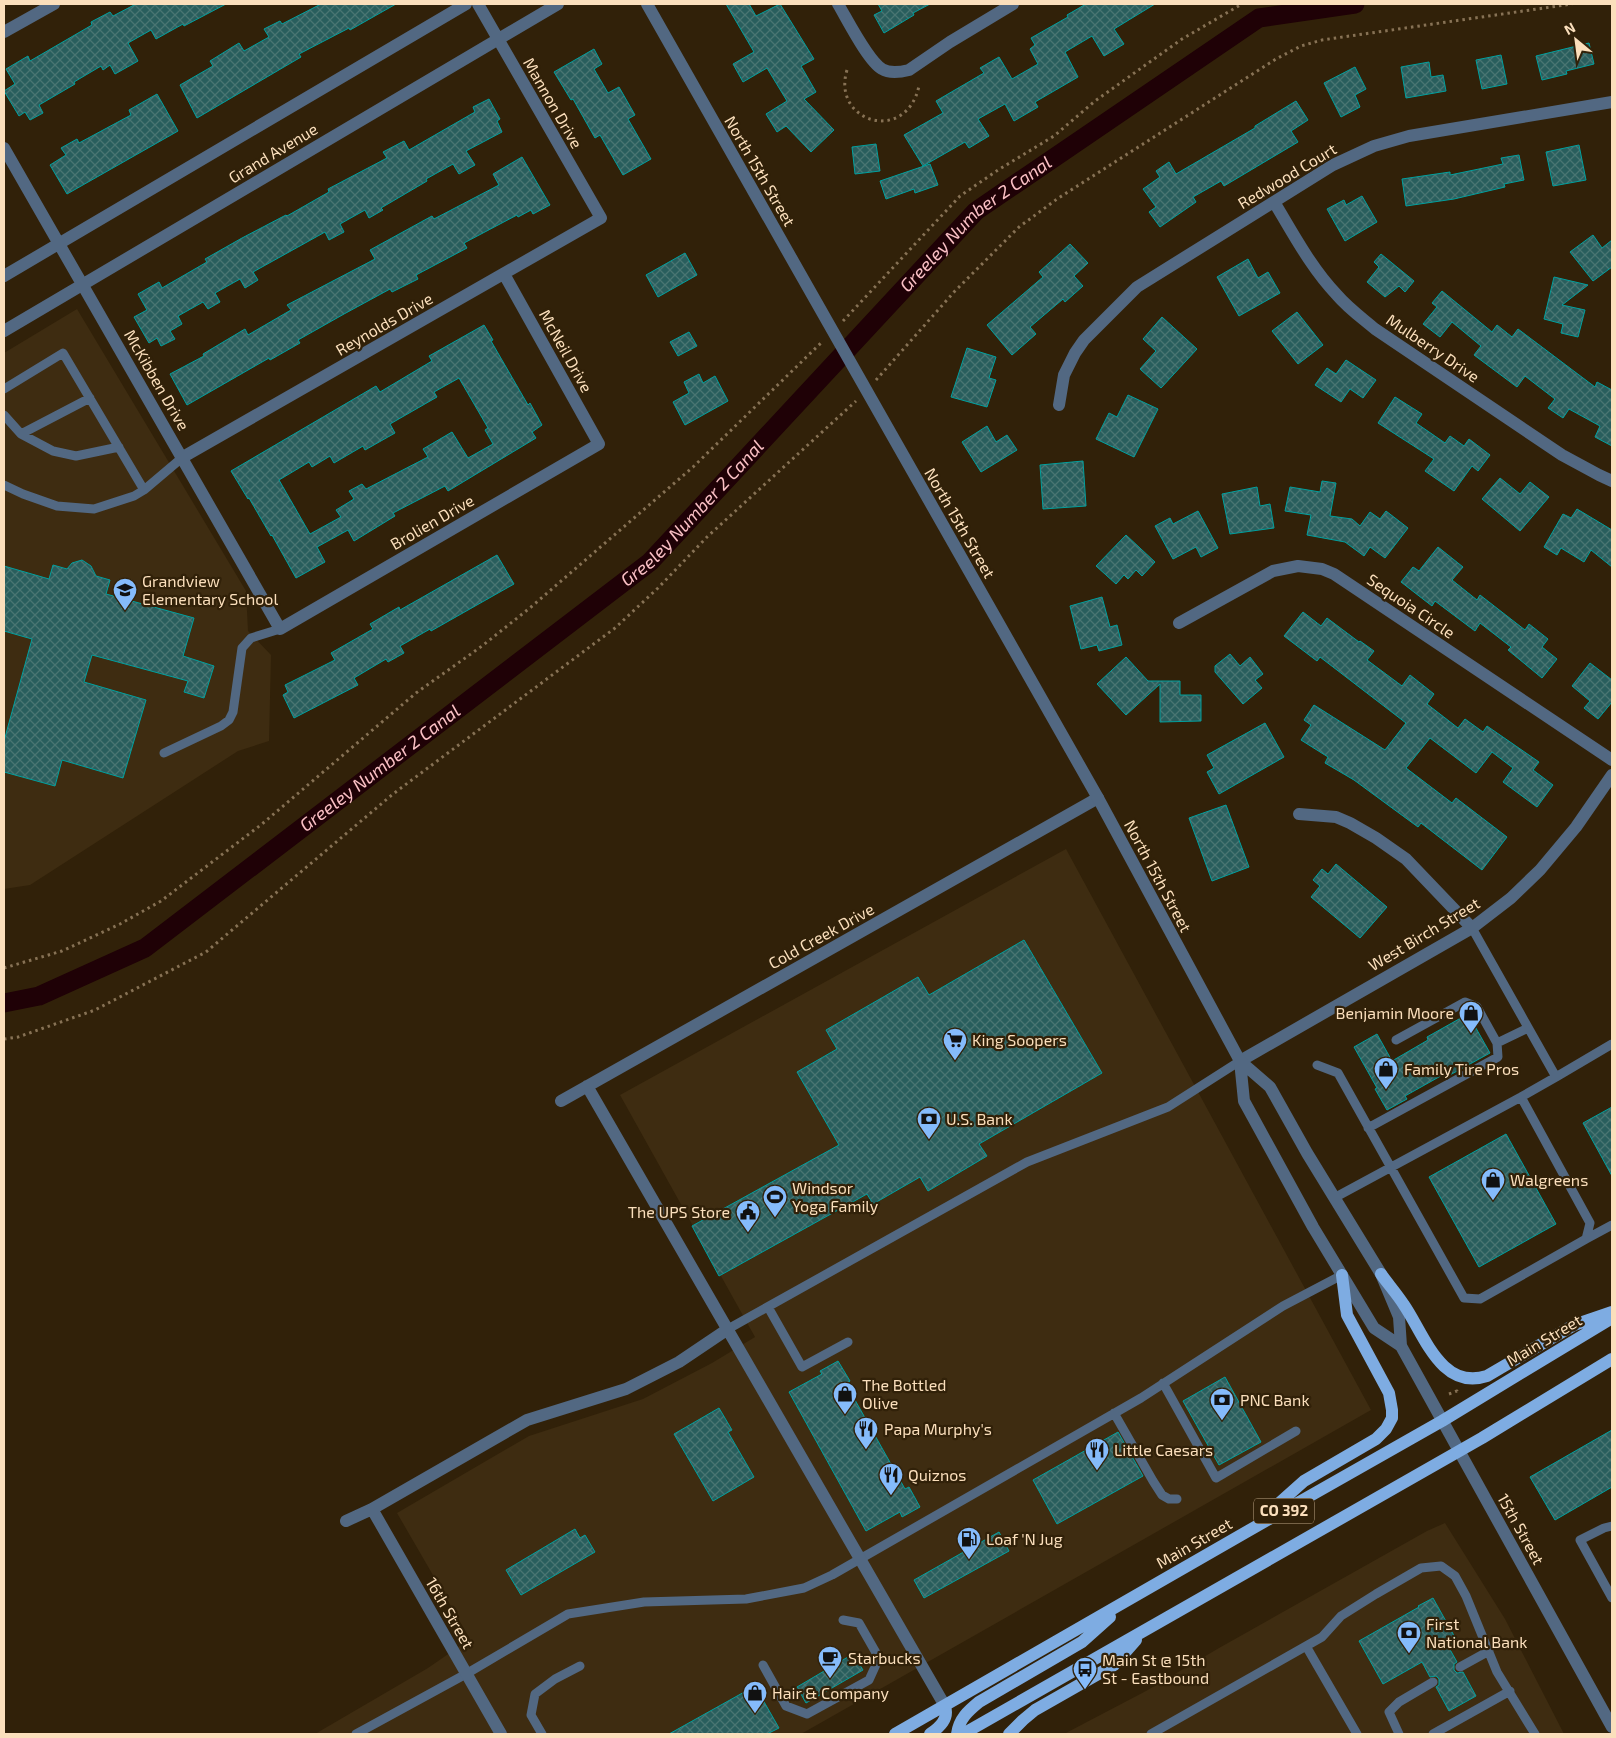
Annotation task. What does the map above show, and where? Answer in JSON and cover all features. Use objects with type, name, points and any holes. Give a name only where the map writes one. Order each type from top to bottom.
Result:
[{"type":"main road","points":[[1381,1274],[1404,1305],[1436,1358],[1452,1372],[1461,1376],[1475,1378],[1487,1376],[1574,1325],[1612,1312]]},
{"type":"main road","points":[[1248,1531],[1304,1481],[1376,1439],[1392,1418],[1389,1393],[1347,1315],[1342,1275]]},
{"type":"main road","name":"Main Street","points":[[895,1734],[1442,1421],[1612,1318]]},
{"type":"main road","name":"CO 392","points":[[963,1734],[1459,1451],[1612,1359]]},
{"type":"main road","points":[[957,1734],[961,1720],[966,1713],[980,1702],[1082,1642],[1126,1602]]},
{"type":"main road","points":[[1009,1734],[1035,1710],[1114,1666],[1144,1631]]},
{"type":"main road","points":[[930,1734],[944,1722],[947,1712],[945,1706]]},
{"type":"street","points":[[4,32],[54,4]]},
{"type":"street","name":"Grand Avenue","points":[[4,276],[466,4]]},
{"type":"street","name":"Mannon Drive","points":[[478,4],[601,218]]},
{"type":"street","name":"Grand Avenue","points":[[4,331],[558,4]]},
{"type":"street","name":"North 15th Street","points":[[647,4],[1098,798],[1240,1061],[1270,1087],[1307,1153]]},
{"type":"street","points":[[838,4],[874,64],[888,72],[909,70],[950,42],[1013,4]]},
{"type":"street","name":"Redwood Court","points":[[1059,405],[1064,375],[1075,353],[1084,340],[1126,297],[1138,287],[1333,166],[1391,140],[1612,102]]},
{"type":"street","name":"McKibben Drive","points":[[4,148],[280,629]]},
{"type":"street","name":"Mulberry Drive","points":[[1274,202],[1316,268],[1336,295],[1360,317],[1562,455],[1599,476],[1612,481]]},
{"type":"street","name":"Reynolds Drive","points":[[183,458],[601,218]]},
{"type":"street","name":"McNeil Drive","points":[[504,274],[599,444]]},
{"type":"street","name":"Brolien Drive","points":[[280,629],[599,444]]},
{"type":"street","name":"Sequoia Circle","points":[[1179,623],[1274,571],[1298,566],[1322,569],[1334,574],[1612,760]]},
{"type":"street","name":"West Birch Street","points":[[1240,1061],[1472,928],[1511,898],[1540,870],[1576,827],[1612,775]]},
{"type":"street","name":"Cold Creek Drive","points":[[560,1101],[1098,798]]},
{"type":"street","points":[[1299,814],[1336,817],[1376,838],[1406,859],[1472,928]]},
{"type":"street","name":"North 15th Street","points":[[1240,1061],[1244,1102],[1279,1164]]},
{"type":"street","points":[[587,1086],[945,1706]]},
{"type":"street","name":"15th Street","points":[[1307,1153],[1381,1274],[1399,1317],[1401,1346],[1612,1727]]},
{"type":"street","name":"15th Street","points":[[1279,1164],[1374,1328],[1401,1346]]},
{"type":"street","points":[[346,1521],[527,1420],[626,1389],[679,1362],[728,1329]]},
{"type":"street","name":"16th Street","points":[[372,1508],[501,1734]]},
{"type":"lane","points":[[4,389],[63,353],[144,490]]},
{"type":"lane","points":[[21,434],[90,398]]},
{"type":"lane","points":[[4,415],[21,434],[53,451],[76,456],[119,447]]},
{"type":"lane","points":[[4,485],[22,494],[57,506],[94,509],[134,496],[183,458]]},
{"type":"lane","points":[[164,754],[222,726],[229,720],[233,712],[242,648],[251,638],[280,629]]},
{"type":"lane","points":[[1472,928],[1556,1077]]},
{"type":"lane","points":[[1368,1128],[1498,1057],[1497,1043],[1477,1007],[1465,1002],[1396,1040]]},
{"type":"lane","points":[[1497,1043],[1528,1028]]},
{"type":"lane","points":[[1334,1198],[1521,1097],[1612,1044]]},
{"type":"lane","points":[[728,1329],[1026,1162],[1168,1107],[1240,1061]]},
{"type":"lane","points":[[1317,1065],[1338,1073],[1464,1298],[1480,1300],[1612,1225]]},
{"type":"lane","points":[[1521,1097],[1590,1223],[1586,1239]]},
{"type":"lane","points":[[356,1734],[466,1674],[568,1614],[644,1602],[746,1599],[804,1588],[832,1575],[1141,1398],[1283,1306],[1342,1275]]},
{"type":"lane","points":[[768,1307],[802,1367],[848,1342]]},
{"type":"lane","points":[[1163,1383],[1216,1478],[1296,1431]]},
{"type":"lane","points":[[1114,1413],[1162,1495],[1169,1499],[1177,1500]]},
{"type":"lane","points":[[1612,1526],[1580,1540],[1612,1598]]},
{"type":"lane","points":[[1151,1734],[1322,1637],[1340,1616],[1376,1594],[1421,1568],[1441,1566],[1456,1576],[1497,1672],[1535,1734]]},
{"type":"lane","points":[[763,1665],[786,1706],[807,1714],[870,1680],[879,1658],[859,1624],[842,1620]]},
{"type":"lane","points":[[1306,1646],[1357,1734]]},
{"type":"lane","points":[[1460,1667],[1489,1651]]},
{"type":"lane","points":[[542,1734],[531,1714],[535,1694],[555,1679],[580,1666]]},
{"type":"lane","points":[[1400,1734],[1389,1712],[1399,1702],[1433,1682]]},
{"type":"lane","points":[[1433,1734],[1510,1691]]},
{"type":"path","points":[[4,968],[62,951],[120,924],[162,901],[262,824],[416,693],[531,608],[693,466],[833,332],[960,196],[1054,136],[1095,101],[1182,39],[1242,4]]},
{"type":"path","points":[[4,1039],[18,1037],[95,1010],[206,952],[394,794],[615,628],[864,386],[1019,227],[1057,199],[1276,59],[1301,46],[1322,40],[1572,4]]},
{"type":"path","points":[[848,70],[844,80],[845,93],[851,105],[860,115],[872,120],[886,121],[898,118],[909,110],[916,99],[919,86]]},
{"type":"path","points":[[1449,1394],[1457,1391],[1459,1396]]},
{"type":"shaded area","name":"Grandview Elementary School","points":[[77,309],[246,591],[248,631],[271,655],[269,741],[238,751],[30,885],[4,889],[4,353]]},
{"type":"shaded area","points":[[1066,849],[1371,1410],[801,1734],[315,1734],[428,1668],[470,1639],[397,1513],[529,1436],[643,1399],[712,1363],[755,1337],[620,1095]]},
{"type":"shaded area","points":[[1445,1523],[1505,1619],[1564,1734],[1064,1734],[1146,1691],[1427,1531]]},
{"type":"building","points":[[136,4],[226,4],[156,39],[151,30],[128,43],[138,61],[115,74],[110,65],[103,70],[101,66],[39,105],[43,113],[30,120],[25,112],[19,116],[4,91],[15,84],[6,69],[28,56],[30,61],[92,25],[91,22],[110,12],[113,16]]},
{"type":"building","points":[[321,4],[396,4],[350,30],[349,28],[299,54],[301,57],[197,118],[180,85],[213,66],[210,61],[239,43],[244,51],[269,37],[264,29],[280,21],[282,24]]},
{"type":"building","points":[[726,4],[749,4],[756,16],[780,4],[814,59],[801,66],[816,92],[804,99],[834,130],[811,152],[786,126],[777,132],[766,114],[787,101],[767,68],[743,82],[733,64],[754,52]]},
{"type":"building","points":[[878,4],[930,4],[884,33],[874,15],[882,11]]},
{"type":"building","points":[[1086,4],[1155,4],[1114,29],[1124,44],[1104,56],[1092,36],[1065,52],[1078,77],[1035,102],[1038,107],[1014,121],[1005,104],[978,119],[989,136],[969,148],[965,142],[923,166],[904,135],[943,113],[936,101],[984,73],[980,68],[999,57],[1012,79],[1038,64],[1030,49],[1035,45],[1031,38],[1068,17],[1067,15]]},
{"type":"building","points":[[1589,43],[1594,64],[1566,71],[1567,74],[1542,80],[1536,56]]},
{"type":"building","points":[[594,49],[602,64],[594,69],[608,93],[619,87],[635,115],[628,119],[651,159],[623,175],[600,135],[595,138],[573,99],[571,100],[554,72]]},
{"type":"building","points":[[1501,55],[1507,84],[1482,89],[1476,60]]},
{"type":"building","points":[[1429,62],[1431,77],[1443,75],[1446,91],[1406,98],[1401,67]]},
{"type":"building","points":[[1355,67],[1366,89],[1355,95],[1360,107],[1341,117],[1324,83]]},
{"type":"building","points":[[157,94],[178,131],[67,194],[50,165],[66,155],[61,148],[77,139],[79,143],[131,115],[129,110]]},
{"type":"building","points":[[489,99],[500,119],[497,121],[502,132],[466,151],[475,165],[459,174],[453,164],[426,179],[427,181],[381,208],[383,210],[369,218],[365,210],[340,224],[344,232],[329,240],[325,232],[253,272],[258,280],[245,288],[240,279],[215,293],[220,302],[208,309],[203,302],[178,316],[182,324],[170,331],[175,339],[161,346],[157,338],[149,343],[134,317],[147,310],[138,294],[159,282],[162,288],[207,262],[205,259],[287,216],[329,192],[328,189],[387,158],[383,152],[404,141],[409,150],[475,112],[473,107]]},
{"type":"building","points":[[1296,101],[1308,120],[1291,131],[1298,142],[1224,186],[1221,181],[1193,197],[1196,202],[1160,227],[1149,212],[1156,207],[1143,189],[1160,177],[1156,171],[1169,162],[1176,174],[1255,128],[1255,126]]},
{"type":"building","points":[[876,144],[880,171],[855,174],[852,147]]},
{"type":"building","points":[[1579,145],[1586,180],[1553,186],[1546,152]]},
{"type":"building","points":[[1519,155],[1524,180],[1504,184],[1505,187],[1454,199],[1406,206],[1402,179],[1450,172],[1450,175],[1503,164],[1501,158]]},
{"type":"building","points":[[522,157],[550,205],[533,214],[531,210],[518,217],[517,215],[464,243],[467,248],[416,275],[418,279],[392,292],[390,289],[344,314],[298,340],[300,343],[270,360],[269,358],[187,405],[170,374],[204,356],[203,354],[245,329],[248,335],[291,310],[287,305],[375,259],[370,250],[432,216],[434,219],[499,185],[493,174]]},
{"type":"building","points":[[930,164],[938,185],[915,193],[914,189],[886,199],[880,181]]},
{"type":"building","points":[[1362,196],[1377,222],[1345,241],[1327,209],[1344,200],[1346,205]]},
{"type":"building","points":[[1593,235],[1602,248],[1612,240],[1612,267],[1593,281],[1570,252]]},
{"type":"building","points":[[1070,244],[1088,263],[1074,276],[1083,286],[1065,302],[1063,299],[1030,327],[1036,334],[1012,355],[987,325],[1043,277],[1039,272]]},
{"type":"building","points":[[685,253],[697,275],[658,297],[646,275]]},
{"type":"building","points":[[1381,254],[1414,281],[1405,292],[1399,286],[1385,297],[1367,282],[1379,267],[1374,262]]},
{"type":"building","points":[[1248,259],[1258,278],[1268,272],[1280,293],[1239,316],[1217,277]]},
{"type":"building","points":[[1554,277],[1588,285],[1562,305],[1585,310],[1578,337],[1561,333],[1563,324],[1544,319]]},
{"type":"building","points":[[1442,291],[1492,332],[1497,325],[1512,337],[1518,329],[1595,387],[1597,382],[1612,390],[1612,446],[1595,437],[1600,426],[1569,409],[1563,418],[1548,408],[1555,399],[1525,376],[1517,387],[1474,355],[1481,346],[1452,322],[1440,337],[1423,324],[1437,307],[1432,303]]},
{"type":"building","points":[[1297,312],[1323,345],[1298,364],[1272,331]]},
{"type":"building","points":[[1162,317],[1197,349],[1161,388],[1140,369],[1156,351],[1143,339]]},
{"type":"building","points":[[484,325],[493,340],[491,341],[528,405],[530,403],[542,425],[532,432],[536,438],[448,491],[445,486],[393,513],[395,516],[354,541],[348,530],[317,547],[325,562],[296,578],[272,535],[231,471],[376,386],[380,392],[432,361],[429,356]],"holes":[[[459,378],[488,428],[485,430],[493,444],[468,458],[452,432],[423,449],[428,457],[366,489],[362,484],[349,491],[354,499],[336,510],[341,517],[310,534],[279,480],[309,462],[312,467],[330,456],[334,463],[363,446],[365,450],[395,433],[390,424],[437,397],[434,392]]]},
{"type":"building","points":[[689,332],[697,346],[678,356],[670,342]]},
{"type":"building","points":[[967,348],[996,357],[989,378],[996,380],[987,407],[951,397]]},
{"type":"building","points":[[1346,360],[1376,380],[1363,398],[1350,389],[1341,402],[1315,385],[1327,368],[1336,374]]},
{"type":"building","points":[[699,374],[703,383],[715,376],[728,401],[685,425],[673,402],[689,393],[684,382]]},
{"type":"building","points":[[1128,395],[1158,409],[1134,457],[1096,439],[1109,413],[1117,417]]},
{"type":"building","points":[[1395,397],[1422,414],[1416,423],[1445,443],[1450,436],[1464,446],[1469,439],[1490,455],[1478,471],[1472,466],[1454,491],[1425,471],[1434,459],[1378,423]]},
{"type":"building","points":[[987,426],[996,442],[1007,435],[1017,450],[981,472],[962,442]]},
{"type":"building","points":[[1083,461],[1086,506],[1043,509],[1040,465]]},
{"type":"building","points":[[1500,478],[1520,494],[1530,482],[1549,497],[1520,531],[1482,499]]},
{"type":"building","points":[[1322,481],[1336,483],[1330,516],[1352,519],[1360,526],[1370,512],[1380,519],[1386,511],[1408,528],[1385,558],[1370,547],[1364,556],[1345,542],[1307,535],[1311,515],[1285,511],[1290,487],[1320,492]]},
{"type":"building","points":[[1257,487],[1260,506],[1270,504],[1274,528],[1230,534],[1222,494]]},
{"type":"building","points":[[1577,509],[1612,530],[1612,567],[1591,550],[1584,562],[1561,548],[1557,555],[1544,547],[1563,514],[1571,518]]},
{"type":"building","points":[[1198,511],[1218,548],[1201,557],[1196,547],[1173,559],[1155,526],[1170,518],[1173,524]]},
{"type":"building","points":[[1126,535],[1155,562],[1142,576],[1136,570],[1128,579],[1124,575],[1116,584],[1096,566]]},
{"type":"building","points":[[1438,547],[1463,567],[1452,580],[1477,600],[1480,595],[1525,630],[1529,624],[1548,639],[1542,647],[1557,659],[1542,678],[1508,650],[1511,647],[1480,623],[1475,631],[1435,601],[1432,606],[1401,582],[1413,567],[1419,571]]},
{"type":"building","points":[[497,555],[514,584],[431,631],[430,629],[400,646],[404,653],[388,662],[386,659],[354,678],[358,685],[294,718],[283,695],[288,692],[285,685],[335,660],[331,653],[373,629],[370,624],[399,607],[400,610]]},
{"type":"building","points":[[82,560],[91,566],[96,576],[110,580],[106,594],[194,618],[183,656],[214,666],[204,698],[184,692],[188,681],[92,655],[84,682],[146,700],[123,778],[62,760],[55,786],[4,772],[4,741],[32,639],[4,631],[4,566],[49,579],[53,565],[67,569],[72,563]]},
{"type":"building","points":[[1102,597],[1110,627],[1117,625],[1122,645],[1099,651],[1097,645],[1081,649],[1070,606]]},
{"type":"building","points":[[1303,612],[1321,626],[1327,618],[1374,651],[1367,660],[1402,686],[1410,675],[1434,694],[1427,704],[1458,728],[1465,719],[1483,732],[1487,726],[1539,762],[1533,770],[1553,785],[1537,807],[1503,782],[1513,768],[1492,752],[1476,773],[1430,738],[1406,768],[1452,803],[1456,798],[1507,837],[1482,870],[1421,823],[1418,827],[1354,780],[1325,763],[1328,757],[1301,740],[1311,725],[1304,720],[1314,705],[1385,750],[1406,723],[1320,657],[1317,661],[1284,636]]},
{"type":"building","points":[[1230,654],[1240,666],[1250,657],[1263,674],[1255,680],[1262,688],[1243,704],[1215,672],[1215,666]]},
{"type":"building","points":[[1126,657],[1148,681],[1180,681],[1180,695],[1201,695],[1201,721],[1160,722],[1160,684],[1126,715],[1097,684]]},
{"type":"building","points":[[1590,663],[1612,680],[1612,702],[1598,719],[1584,708],[1590,701],[1572,686]]},
{"type":"building","points":[[1265,723],[1284,757],[1219,794],[1207,772],[1214,768],[1207,755]]},
{"type":"building","points":[[1226,805],[1249,867],[1212,881],[1189,818]]},
{"type":"building","points":[[1336,864],[1387,907],[1360,938],[1311,897],[1320,886],[1313,880],[1322,869],[1328,874]]},
{"type":"building","name":"King Soopers","points":[[1024,940],[1102,1073],[979,1144],[987,1156],[928,1191],[920,1177],[873,1204],[867,1194],[719,1276],[692,1226],[839,1145],[797,1072],[837,1049],[826,1030],[918,977],[929,995]]},
{"type":"building","points":[[1468,1014],[1490,1053],[1448,1076],[1446,1073],[1405,1096],[1407,1099],[1387,1110],[1354,1047],[1377,1034],[1392,1061],[1428,1040],[1427,1037]]},
{"type":"building","points":[[1612,1107],[1612,1176],[1583,1123]]},
{"type":"building","name":"Walgreens","points":[[1506,1134],[1556,1224],[1479,1267],[1429,1177]]},
{"type":"building","points":[[838,1361],[850,1381],[846,1384],[905,1489],[909,1487],[920,1507],[902,1517],[900,1512],[866,1531],[789,1392],[822,1374],[820,1371]]},
{"type":"building","name":"PNC Bank","points":[[1225,1377],[1261,1442],[1219,1465],[1183,1401]]},
{"type":"building","points":[[719,1408],[732,1430],[728,1432],[754,1477],[713,1501],[674,1434]]},
{"type":"building","points":[[1612,1430],[1612,1487],[1555,1520],[1530,1477]]},
{"type":"building","points":[[1118,1432],[1143,1476],[1057,1524],[1033,1480]]},
{"type":"building","points":[[575,1529],[580,1538],[585,1535],[595,1552],[521,1595],[506,1570]]},
{"type":"building","points":[[999,1532],[1009,1551],[924,1598],[914,1580]]},
{"type":"building","name":"First National Bank","points":[[1433,1598],[1457,1641],[1448,1646],[1457,1662],[1454,1664],[1454,1670],[1457,1673],[1463,1672],[1476,1696],[1449,1711],[1436,1687],[1439,1685],[1439,1679],[1436,1676],[1430,1677],[1422,1662],[1383,1684],[1359,1641]]},
{"type":"building","name":"Starbucks","points":[[853,1654],[863,1670],[806,1703],[797,1687]]},
{"type":"building","points":[[755,1686],[779,1728],[767,1734],[669,1734]]},
{"type":"waterway","name":"Greeley Number 2 Canal","points":[[4,1003],[39,996],[145,948],[650,562],[976,211],[1259,18],[1355,4]]},
{"type":"place","name":"Grandview Elementary School","points":[[125,611]]},
{"type":"place","name":"Benjamin Moore","points":[[1471,1034]]},
{"type":"place","name":"King Soopers","points":[[955,1061]]},
{"type":"place","name":"Family Tire Pros","points":[[1386,1090]]},
{"type":"place","name":"U.S. Bank","points":[[929,1140]]},
{"type":"place","name":"Walgreens","points":[[1493,1201]]},
{"type":"place","name":"Windsor Yoga Family","points":[[775,1218]]},
{"type":"place","name":"The UPS Store","points":[[748,1233]]},
{"type":"place","name":"The Bottled Olive","points":[[845,1415]]},
{"type":"place","name":"PNC Bank","points":[[1222,1421]]},
{"type":"place","name":"Papa Murphy's","points":[[866,1450]]},
{"type":"place","name":"Little Caesars","points":[[1097,1471]]},
{"type":"place","name":"Quiznos","points":[[891,1496]]},
{"type":"place","name":"Loaf 'N Jug","points":[[969,1560]]},
{"type":"place","name":"First National Bank","points":[[1409,1654]]},
{"type":"place","name":"Starbucks","points":[[830,1679]]},
{"type":"place","name":"Main St @ 15th St - Eastbound","points":[[1085,1690]]},
{"type":"place","name":"Hair & Company","points":[[755,1714]]}]
